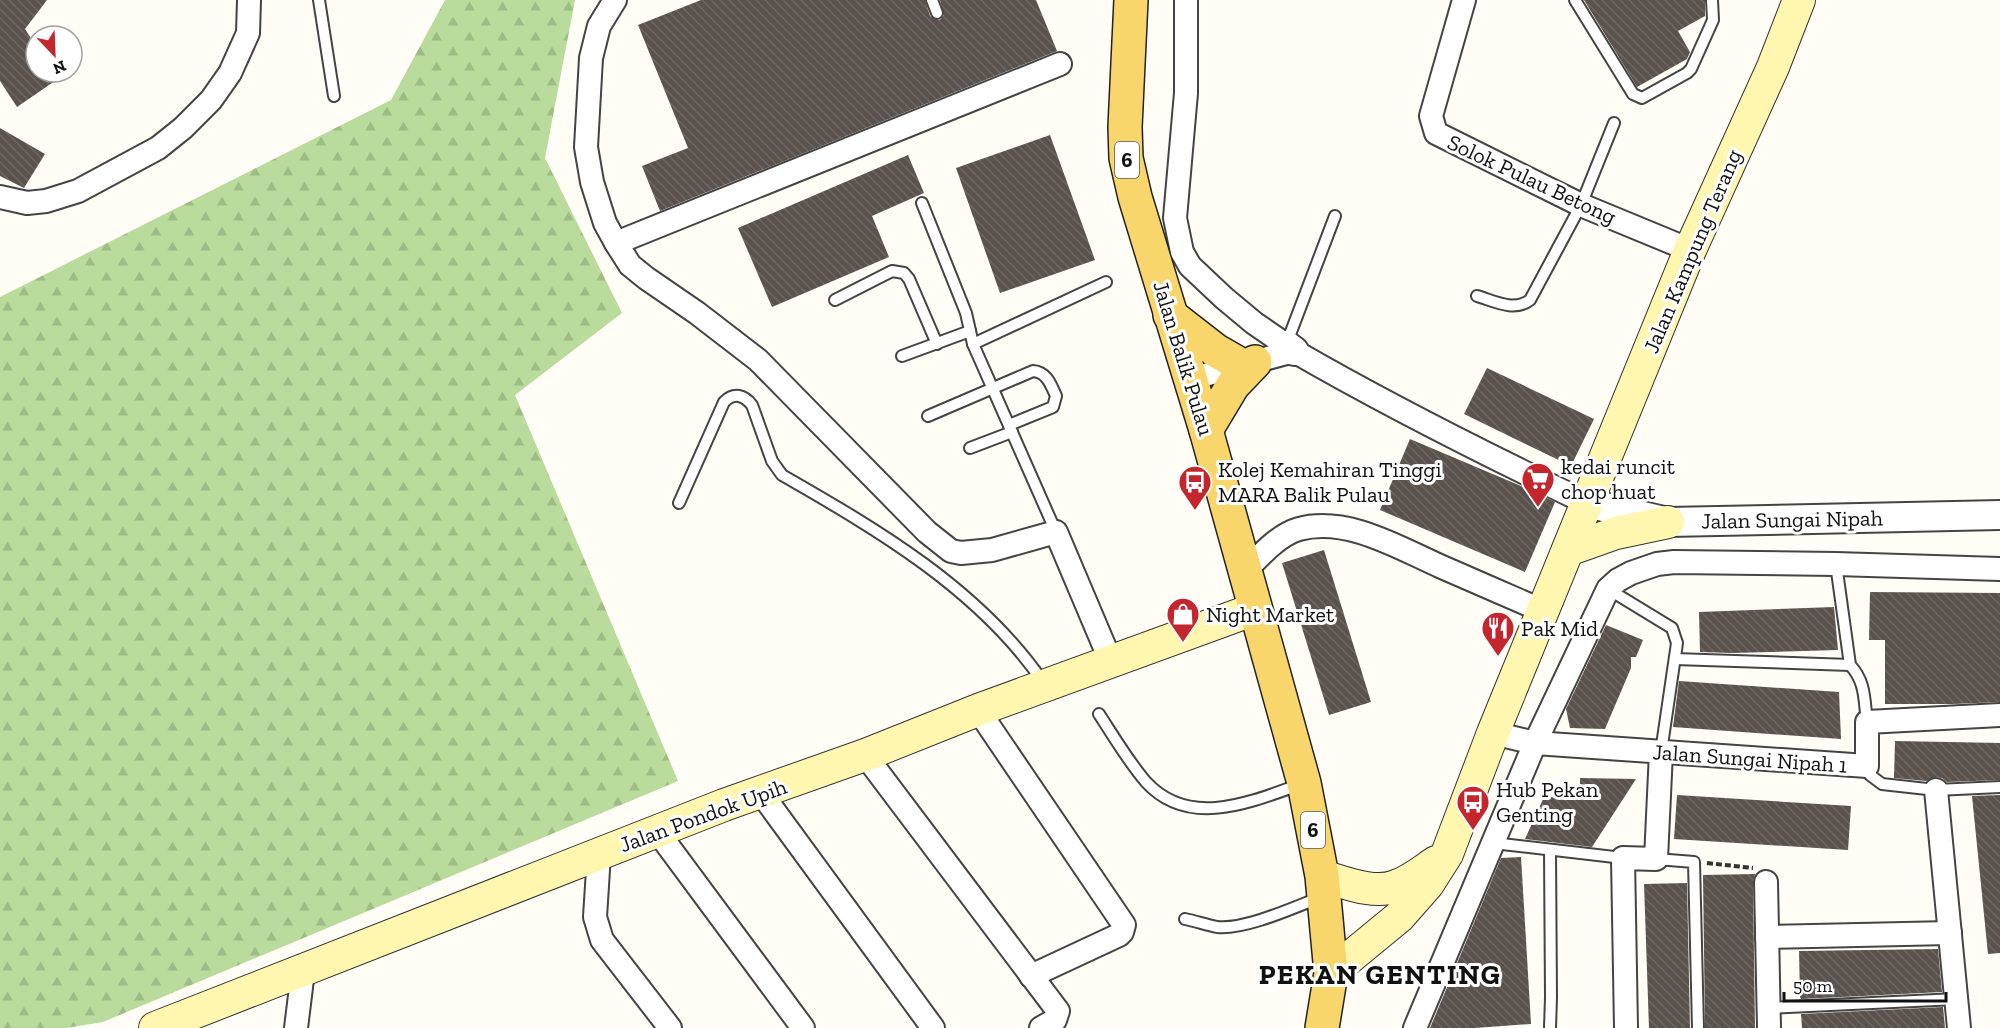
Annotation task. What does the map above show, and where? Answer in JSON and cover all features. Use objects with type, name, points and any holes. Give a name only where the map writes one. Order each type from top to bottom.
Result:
[{"type":"main road","name":"Jalan Balik Pulau","points":[[1131,0],[1126,76],[1126,158],[1135,197],[1206,430],[1304,783],[1323,886],[1331,973],[1322,1028]]},
{"type":"main road","name":"Jalan Kampung Terang","points":[[1331,973],[1399,917],[1428,884],[1447,854],[1493,733],[1690,250],[1773,67],[1799,0]]},
{"type":"main road","points":[[1170,315],[1215,350],[1248,363],[1206,430]]},
{"type":"main road","points":[[1568,550],[1616,533],[1668,522]]},
{"type":"main road","name":"Jalan Pondok Upih","points":[[155,1028],[657,831],[1255,609]]},
{"type":"main road","points":[[1323,886],[1361,886],[1379,889],[1394,887],[1411,879],[1447,854]]},
{"type":"street","points":[[0,197],[27,203],[46,201],[78,191],[158,148],[183,128],[211,100],[230,74],[248,33],[249,0]]},
{"type":"street","points":[[615,0],[599,26],[591,58],[586,147],[591,182],[605,223],[630,265],[645,278],[698,313],[758,360],[927,532],[951,551],[976,553],[1056,532],[1111,662]]},
{"type":"street","points":[[1186,0],[1186,93],[1175,218],[1182,252],[1190,266],[1254,323],[1290,348],[1479,452],[1587,502]]},
{"type":"street","name":"Solok Pulau Betong","points":[[1464,0],[1431,116],[1436,133],[1581,205],[1690,250]]},
{"type":"street","points":[[616,243],[1060,64]]},
{"type":"street","points":[[1190,379],[1248,363],[1290,348]]},
{"type":"street","name":"Jalan Sungai Nipah","points":[[1587,502],[1668,522],[2000,515]]},
{"type":"street","points":[[1245,571],[1278,540],[1295,530],[1312,526],[1332,527],[1371,536],[1543,611]]},
{"type":"street","points":[[1415,1028],[1535,743],[1608,589],[1618,580],[1630,573],[1657,564],[1674,562],[2000,569]]},
{"type":"street","points":[[978,710],[1124,925],[1119,935],[1031,976]]},
{"type":"street","points":[[1867,722],[2000,715]]},
{"type":"street","name":"Jalan Sungai Nipah 1","points":[[1493,733],[1535,743],[1867,766],[1867,722]]},
{"type":"street","points":[[1626,1028],[1623,858],[1656,859],[1661,752]]},
{"type":"street","points":[[865,755],[1058,1011],[1055,1020],[1041,1028]]},
{"type":"street","points":[[1936,790],[1959,1028]]},
{"type":"street","points":[[760,793],[933,1028]]},
{"type":"street","points":[[657,831],[803,1028]]},
{"type":"street","points":[[599,854],[595,917],[602,940],[670,1028]]},
{"type":"street","points":[[1766,882],[1769,1018]]},
{"type":"street","points":[[1767,937],[1950,933]]},
{"type":"street","points":[[296,1028],[303,971]]},
{"type":"lane","points":[[319,0],[334,96]]},
{"type":"lane","points":[[932,0],[938,13]]},
{"type":"lane","points":[[1575,0],[1633,94],[1642,98],[1691,69],[1713,20],[1712,0]]},
{"type":"lane","points":[[1477,296],[1511,306],[1524,304],[1530,300],[1581,205],[1614,123]]},
{"type":"lane","points":[[922,203],[966,313],[973,344],[1056,532]]},
{"type":"lane","points":[[1290,348],[1335,216]]},
{"type":"lane","points":[[835,300],[892,271],[904,273],[937,344]]},
{"type":"lane","points":[[973,344],[1106,282]]},
{"type":"lane","points":[[902,356],[970,330]]},
{"type":"lane","points":[[928,416],[1033,371],[1046,376],[1056,396],[1053,407],[970,448]]},
{"type":"lane","points":[[679,503],[724,402],[728,398],[741,396],[752,405],[772,461],[782,476],[887,537],[948,582],[1008,637],[1046,686]]},
{"type":"lane","points":[[1836,564],[1850,665],[1859,676],[1867,722]]},
{"type":"lane","points":[[1608,589],[1672,628],[1677,643],[1661,752]]},
{"type":"lane","points":[[1675,659],[1850,665]]},
{"type":"lane","points":[[1099,714],[1148,784],[1170,801],[1200,808],[1233,807],[1304,783]]},
{"type":"lane","points":[[1867,766],[1870,775],[1882,784],[1936,790],[2000,788]]},
{"type":"lane","points":[[1493,843],[1623,858]]},
{"type":"lane","points":[[1550,850],[1550,1028]]},
{"type":"lane","points":[[1656,859],[1694,862],[1698,1028]]},
{"type":"lane","points":[[1185,919],[1218,927],[1238,926],[1283,912],[1323,886]]},
{"type":"lane","points":[[1769,1018],[1956,999]]},
{"type":"path","points":[[1694,862],[1748,866],[1758,869],[1766,882]]},
{"type":"green space","points":[[445,0],[575,0],[545,158],[622,313],[515,395],[678,781],[103,1022],[66,1028],[0,1028],[0,297],[391,100]]},
{"type":"building","points":[[0,0],[47,0],[29,24],[24,24],[24,84],[51,84],[17,107],[0,81]]},
{"type":"building","points":[[701,0],[925,0],[930,16],[940,20],[944,15],[940,0],[1036,0],[1057,51],[660,211],[642,166],[688,148],[638,25]]},
{"type":"building","points":[[1584,0],[1705,0],[1705,16],[1678,31],[1690,52],[1687,59],[1637,87]]},
{"type":"building","points":[[0,128],[45,154],[24,188],[0,176]]},
{"type":"building","points":[[1050,135],[1095,260],[1000,293],[956,168]]},
{"type":"building","points":[[908,155],[924,193],[872,216],[889,257],[772,307],[738,228]]},
{"type":"building","points":[[1487,368],[1594,419],[1571,466],[1464,414]]},
{"type":"building","points":[[1410,439],[1555,502],[1525,572],[1380,510]]},
{"type":"building","points":[[1324,550],[1371,702],[1329,715],[1282,563]]},
{"type":"building","points":[[1870,592],[2000,593],[2000,702],[1885,704],[1885,640],[1869,640]]},
{"type":"building","points":[[1834,607],[1838,650],[1700,652],[1699,612]]},
{"type":"building","points":[[1606,625],[1643,640],[1636,657],[1631,657],[1631,668],[1605,729],[1570,728],[1566,709]]},
{"type":"building","points":[[1679,681],[1839,692],[1841,739],[1673,727]]},
{"type":"building","points":[[1895,741],[2000,743],[2000,780],[1947,782],[1935,777],[1926,781],[1894,778]]},
{"type":"building","points":[[1580,778],[1636,779],[1592,847],[1525,839],[1544,797],[1580,798]]},
{"type":"building","points":[[1677,795],[1851,806],[1848,850],[1674,839]]},
{"type":"building","points":[[2000,795],[2000,953],[1988,954],[1972,796]]},
{"type":"building","points":[[1521,857],[1531,1024],[1430,1028],[1501,858]]},
{"type":"building","points":[[1755,874],[1753,882],[1755,1028],[1705,1028],[1703,875]]},
{"type":"building","points":[[1687,883],[1690,1028],[1649,1028],[1644,884]]},
{"type":"building","points":[[1938,949],[1942,992],[1801,999],[1800,997],[1799,951]]},
{"type":"building","points":[[1943,1007],[1945,1028],[1802,1028],[1801,1014]]},
{"type":"place","name":"kedai runcit chop huat","points":[[1538,508]]},
{"type":"place","name":"Kolej Kemahiran Tinggi MARA Balik Pulau","points":[[1195,511]]},
{"type":"place","name":"Night Market","points":[[1183,643]]},
{"type":"place","name":"Pak Mid","points":[[1498,657]]},
{"type":"place","name":"Hub Pekan Genting","points":[[1473,831]]},
{"type":"district","name":"PEKAN GENTING","points":[[1380,974]]}]
